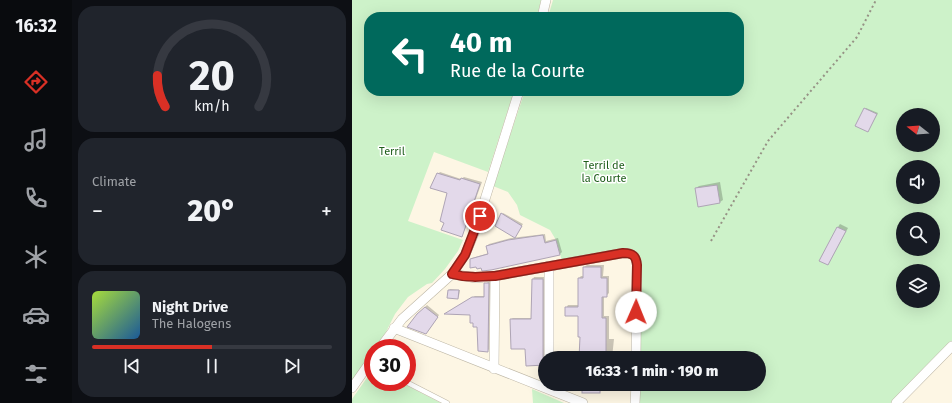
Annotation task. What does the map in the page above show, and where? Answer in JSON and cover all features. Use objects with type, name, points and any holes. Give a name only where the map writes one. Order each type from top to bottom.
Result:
[{"type":"street","points":[[543,12],[546,0]]},
{"type":"street","points":[[386,339],[394,328],[412,309],[452,274],[465,255],[475,231],[517,96]]},
{"type":"street","points":[[452,274],[476,278],[495,276],[623,253],[634,255],[637,265],[636,351]]},
{"type":"street","points":[[549,266],[549,351]]},
{"type":"street","points":[[494,369],[495,276]]},
{"type":"street","points":[[394,328],[494,369],[538,383]]},
{"type":"street","points":[[896,403],[952,346]]},
{"type":"street","points":[[352,388],[364,372]]},
{"type":"street","points":[[557,391],[582,403]]},
{"type":"street","points":[[635,403],[636,391]]},
{"type":"lane","points":[[416,387],[447,403]]},
{"type":"path","points":[[711,241],[768,142],[857,37],[876,0]]},
{"type":"green space","name":"Terril","points":[[352,0],[541,0],[538,12],[364,12],[364,96],[512,96],[488,172],[434,152],[408,221],[463,240],[458,251],[445,269],[432,283],[427,284],[408,297],[395,314],[381,339],[364,339],[364,363],[352,381]]},
{"type":"green space","name":"Terril de la Courte","points":[[553,0],[952,0],[952,343],[891,403],[638,403],[638,391],[766,391],[766,351],[639,351],[639,256],[636,252],[627,249],[562,261],[556,240],[550,230],[520,215],[517,205],[508,192],[493,186],[523,96],[744,96],[744,12],[549,12]]},
{"type":"green space","points":[[364,382],[364,391],[416,390],[441,403],[352,403],[352,399]]},
{"type":"green space","points":[[532,389],[564,403],[533,403]]},
{"type":"building","points":[[864,108],[877,114],[868,132],[855,126]]},
{"type":"building","points":[[437,173],[480,184],[462,237],[441,230],[444,223],[440,221],[447,193],[430,188]]},
{"type":"building","points":[[717,185],[720,203],[698,207],[695,188]]},
{"type":"building","points":[[501,213],[522,226],[515,238],[495,226]]},
{"type":"building","points":[[837,227],[846,231],[828,265],[819,261]]},
{"type":"building","points":[[543,235],[545,243],[556,240],[560,255],[491,270],[482,271],[481,268],[470,268],[470,259],[488,254],[486,246],[508,240]]},
{"type":"building","points":[[583,267],[601,267],[601,278],[607,278],[607,297],[602,297],[602,318],[606,318],[606,351],[579,351],[578,316],[565,316],[565,307],[578,307],[578,278],[583,278]]},
{"type":"building","points":[[532,279],[543,279],[543,351],[538,351],[538,365],[526,366],[525,349],[511,349],[510,319],[531,319]]},
{"type":"building","points":[[484,283],[489,283],[488,352],[478,351],[477,327],[473,327],[473,323],[470,323],[470,315],[444,314],[472,297],[484,297]]},
{"type":"building","points":[[448,290],[459,290],[458,299],[447,298]]},
{"type":"building","points":[[425,307],[438,317],[426,334],[407,327],[417,314]]},
{"type":"building","points":[[582,391],[600,391],[600,393],[582,393]]},
{"type":"route","points":[[480,216],[465,255],[452,274],[476,278],[495,276],[630,253],[634,255],[637,265],[636,312]]}]
